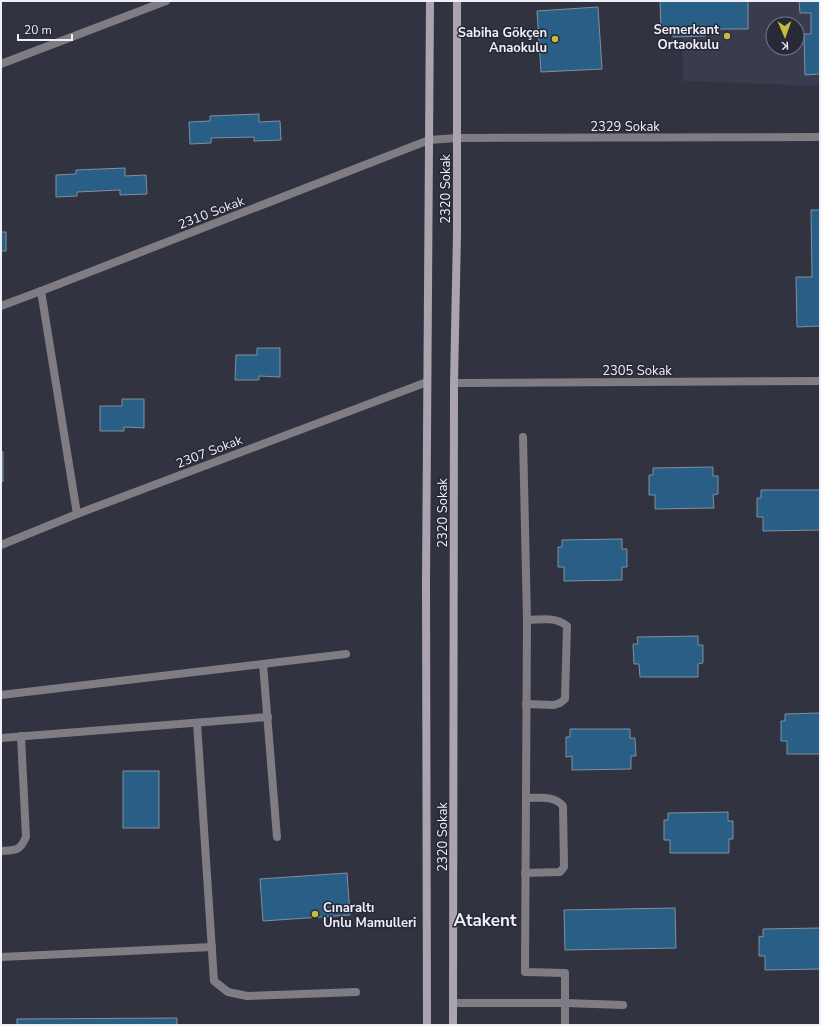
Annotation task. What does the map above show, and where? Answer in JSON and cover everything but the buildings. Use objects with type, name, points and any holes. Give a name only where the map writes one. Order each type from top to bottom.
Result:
[{"type":"street","points":[[1,64],[166,1]]},
{"type":"street","name":"2320 Sokak","points":[[427,1025],[426,582],[430,1]]},
{"type":"street","name":"2320 Sokak","points":[[453,1025],[454,383],[457,233],[457,1]]},
{"type":"street","name":"2329 Sokak","points":[[429,140],[457,138],[820,137]]},
{"type":"street","name":"2310 Sokak","points":[[1,306],[429,140]]},
{"type":"street","points":[[40,291],[77,514]]},
{"type":"street","name":"2305 Sokak","points":[[454,383],[820,381]]},
{"type":"street","name":"2307 Sokak","points":[[1,545],[77,514],[427,382]]},
{"type":"street","points":[[523,437],[527,620],[525,972],[564,973],[564,1025]]},
{"type":"street","points":[[526,704],[554,705],[565,699],[567,626],[562,621],[555,619],[527,620]]},
{"type":"street","points":[[1,695],[346,654]]},
{"type":"street","points":[[264,664],[277,837]]},
{"type":"street","points":[[1,738],[268,717]]},
{"type":"street","points":[[197,723],[214,981],[228,992],[247,996],[356,992]]},
{"type":"street","points":[[1,851],[14,850],[22,846],[26,837],[21,736]]},
{"type":"street","points":[[525,873],[560,872],[564,867],[563,806],[560,801],[554,798],[526,798]]},
{"type":"street","points":[[1,957],[212,946]]},
{"type":"street","points":[[453,1003],[623,1004]]},
{"type":"shaded area","name":"Semerkant Ortaokulu","points":[[681,1],[820,1],[820,86],[683,81]]},
{"type":"place","name":"Semerkant Ortaokulu","points":[[727,36]]},
{"type":"place","name":"Sabiha Gökçen Anaokulu","points":[[555,39]]},
{"type":"place","name":"Cınaraltı Unlu Mamulleri","points":[[315,914]]},
{"type":"district","name":"Atakent","points":[[485,920]]}]
